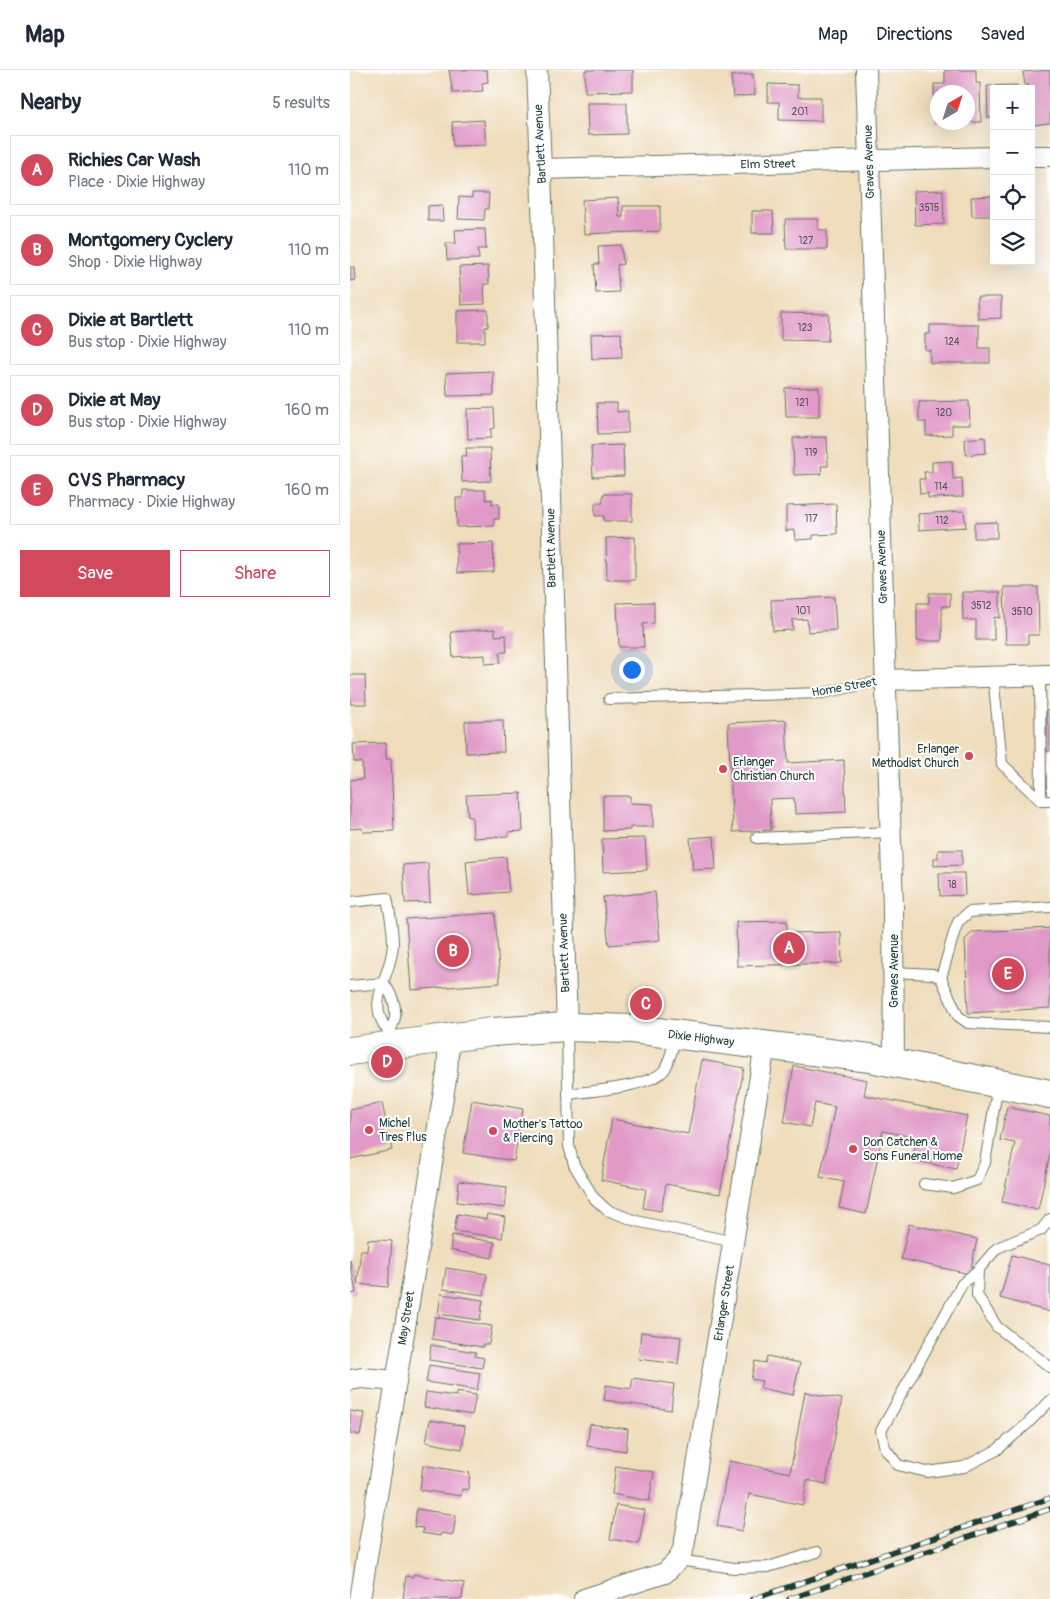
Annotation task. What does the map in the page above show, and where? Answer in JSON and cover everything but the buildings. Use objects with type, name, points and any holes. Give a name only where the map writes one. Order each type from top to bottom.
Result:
[{"type":"main road","name":"Dixie Highway","points":[[350,1051],[390,1039],[449,1038],[492,1032],[567,1027],[632,1029],[894,1063],[1050,1094]]},
{"type":"street","name":"Bartlett Avenue","points":[[536,70],[542,169],[567,1027]]},
{"type":"street","name":"Graves Avenue","points":[[866,70],[894,972],[894,1063]]},
{"type":"street","points":[[1035,156],[1050,156]]},
{"type":"street","name":"Elm Street","points":[[542,169],[990,158]]},
{"type":"street","name":"Home Street","points":[[885,680],[1045,675]]},
{"type":"street","name":"May Street","points":[[360,1599],[447,1073],[449,1038]]},
{"type":"street","name":"Erlanger Street","points":[[678,1560],[684,1547],[765,1045]]},
{"type":"street","points":[[350,1380],[362,1378],[396,1381]]},
{"type":"street","points":[[584,1599],[665,1572],[678,1560]]},
{"type":"lane","points":[[1045,675],[1046,801]]},
{"type":"lane","points":[[993,676],[1002,764],[1046,801]]},
{"type":"lane","name":"Home Street","points":[[609,699],[823,694],[885,680]]},
{"type":"lane","points":[[757,838],[890,832]]},
{"type":"lane","points":[[350,902],[387,898],[393,946],[384,983],[378,996],[380,1021],[390,1039]]},
{"type":"lane","points":[[1050,907],[969,912],[958,922],[941,978],[958,1016],[968,1023],[1050,1027]]},
{"type":"lane","points":[[894,972],[932,974],[941,978]]},
{"type":"lane","points":[[350,986],[384,983]]},
{"type":"lane","points":[[384,983],[393,995],[394,1003],[395,1018],[390,1039]]},
{"type":"lane","points":[[567,1027],[569,1146],[574,1165],[594,1198],[607,1210],[636,1221],[734,1242]]},
{"type":"lane","points":[[568,1094],[649,1080],[665,1068],[676,1035]]},
{"type":"lane","points":[[924,1184],[953,1188],[977,1180],[985,1163],[998,1084]]},
{"type":"lane","points":[[1050,1219],[1041,1230],[997,1248],[978,1270],[962,1284],[881,1431],[885,1448],[898,1465],[927,1472],[964,1467],[997,1450],[1026,1426],[1050,1401]]},
{"type":"lane","points":[[978,1270],[977,1295],[998,1327],[1050,1367]]},
{"type":"lane","points":[[678,1560],[734,1568],[768,1567],[817,1552]]},
{"type":"railway","points":[[753,1599],[1050,1498]]},
{"type":"railway","points":[[789,1599],[1050,1509]]},
{"type":"place","name":"Erlanger Methodist Church","points":[[969,756]]},
{"type":"place","name":"Erlanger Christian Church","points":[[723,769]]},
{"type":"place","name":"Richies Car Wash","points":[[789,948]]},
{"type":"place","name":"Montgomery Cyclery","points":[[453,951]]},
{"type":"place","name":"CVS Pharmacy","points":[[1008,974]]},
{"type":"place","name":"Dixie at Bartlett","points":[[646,1004]]},
{"type":"place","name":"Dixie at May","points":[[387,1062]]},
{"type":"place","name":"Michel Tires Plus","points":[[369,1130]]},
{"type":"place","name":"Mother's Tattoo & Piercing","points":[[493,1131]]},
{"type":"place","name":"Don Catchen & Sons Funeral Home","points":[[853,1149]]}]
